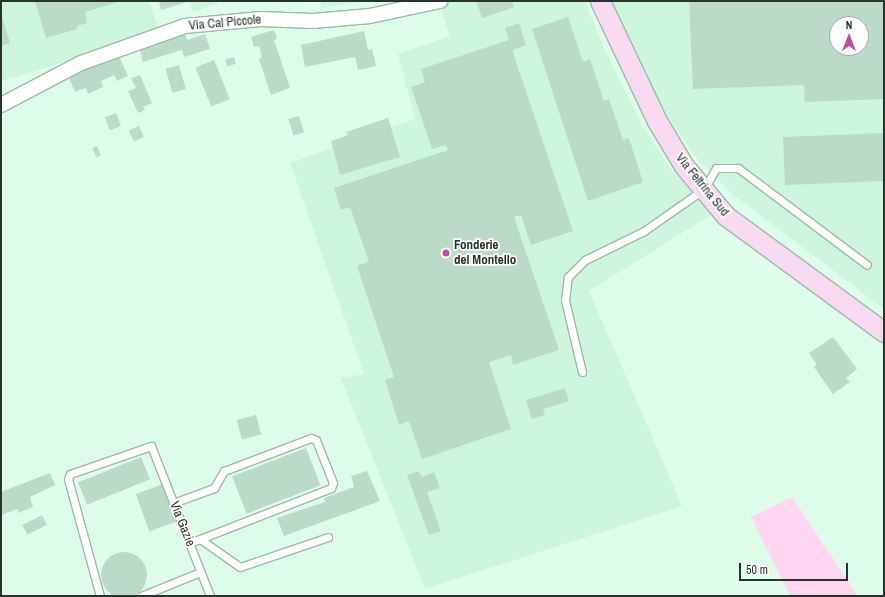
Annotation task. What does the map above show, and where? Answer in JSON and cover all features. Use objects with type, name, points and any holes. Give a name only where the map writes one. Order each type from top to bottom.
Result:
[{"type":"main road","name":"Via Feltrina Sud","points":[[600,1],[657,121],[684,166],[726,216],[884,332]]},
{"type":"street","name":"Via Cal Piccole","points":[[1,105],[81,63],[185,26],[261,19],[313,21],[370,16],[440,1]]},
{"type":"lane","points":[[582,372],[565,300],[568,277],[585,260],[644,231],[704,190],[716,168],[738,168],[867,264]]},
{"type":"lane","points":[[173,503],[214,488],[224,471],[311,438],[316,440],[333,483],[331,488],[190,542]]},
{"type":"lane","name":"Via Gazie","points":[[100,596],[68,479],[70,474],[151,446],[210,596]]},
{"type":"lane","points":[[200,539],[240,567],[328,537]]},
{"type":"lane","points":[[141,596],[200,572]]},
{"type":"shaded area","points":[[1,1],[149,1],[160,34],[1,81]]},
{"type":"shaded area","points":[[189,1],[223,1],[193,12]]},
{"type":"shaded area","points":[[319,1],[366,1],[322,8]]},
{"type":"shaded area","points":[[438,1],[585,1],[603,46],[641,123],[672,171],[714,213],[589,291],[682,506],[425,589],[341,378],[364,374],[290,163],[415,119],[398,54],[450,36]]},
{"type":"shaded area","points":[[613,1],[884,1],[884,309],[731,193],[693,154],[664,110],[626,36]]},
{"type":"shaded area","points":[[792,497],[858,596],[790,596],[751,517]]},
{"type":"building","points":[[35,1],[121,1],[85,12],[87,23],[77,26],[77,29],[46,38]]},
{"type":"building","points":[[159,1],[190,1],[161,10]]},
{"type":"building","points":[[476,1],[512,1],[514,7],[482,18]]},
{"type":"building","points":[[689,1],[884,1],[884,99],[805,102],[804,85],[693,89]]},
{"type":"building","points":[[1,13],[10,43],[1,46]]},
{"type":"building","points":[[568,17],[583,62],[590,59],[604,101],[609,99],[623,140],[629,138],[643,182],[588,201],[532,29]]},
{"type":"building","name":"Fonderie del Montello","points":[[519,23],[526,45],[513,50],[513,53],[573,231],[531,245],[521,215],[514,217],[559,350],[513,365],[511,355],[489,362],[511,429],[422,459],[409,421],[399,425],[385,380],[394,377],[357,266],[369,262],[350,207],[341,210],[334,188],[448,150],[446,145],[432,149],[411,87],[425,82],[421,69],[509,40],[505,28]]},
{"type":"building","points":[[274,30],[277,39],[274,40],[290,88],[271,95],[259,59],[262,57],[259,46],[254,47],[251,37]]},
{"type":"building","points":[[364,31],[368,50],[372,49],[376,66],[358,70],[355,57],[305,67],[301,45]]},
{"type":"building","points":[[185,33],[187,40],[205,34],[210,49],[184,57],[182,50],[143,62],[139,47]]},
{"type":"building","points":[[118,54],[128,76],[117,81],[114,75],[101,81],[103,87],[88,94],[86,88],[75,92],[68,76]]},
{"type":"building","points":[[234,57],[236,64],[227,66],[225,59]]},
{"type":"building","points":[[214,60],[230,99],[211,106],[195,67]]},
{"type":"building","points":[[179,65],[186,89],[172,93],[166,69]]},
{"type":"building","points":[[140,75],[152,103],[143,107],[145,110],[138,113],[128,91],[136,88],[131,78]]},
{"type":"building","points":[[116,113],[121,126],[110,130],[105,117]]},
{"type":"building","points":[[299,116],[304,132],[293,135],[288,119]]},
{"type":"building","points":[[388,118],[400,157],[340,175],[331,141],[348,135],[346,132]]},
{"type":"building","points":[[139,126],[144,137],[134,141],[129,130]]},
{"type":"building","points":[[884,133],[884,188],[882,181],[785,185],[783,137]]},
{"type":"building","points":[[97,146],[101,155],[96,157],[92,148]]},
{"type":"building","points":[[833,337],[857,369],[846,378],[850,382],[833,394],[814,367],[817,365],[809,353]]},
{"type":"building","points":[[565,388],[569,401],[543,409],[545,415],[532,419],[526,400]]},
{"type":"building","points":[[256,415],[261,434],[242,439],[237,420]]},
{"type":"building","points":[[306,448],[320,485],[247,514],[232,476]]},
{"type":"building","points":[[141,457],[150,479],[87,505],[78,482]]},
{"type":"building","points":[[367,471],[380,501],[284,536],[277,518],[325,502],[324,498],[354,487],[351,476]]},
{"type":"building","points":[[419,471],[422,477],[434,472],[440,488],[427,492],[441,531],[429,535],[407,475]]},
{"type":"building","points":[[50,473],[55,485],[30,497],[33,507],[18,513],[17,509],[1,515],[1,492]]},
{"type":"building","points":[[163,484],[177,522],[149,532],[136,494]]},
{"type":"building","points":[[42,515],[47,525],[27,535],[22,525]]},
{"type":"building","points":[[124,552],[137,556],[143,562],[147,575],[143,588],[137,594],[124,598],[111,594],[105,588],[101,575],[105,562],[111,556]]},
{"type":"place","name":"Fonderie del Montello","points":[[446,253]]}]
